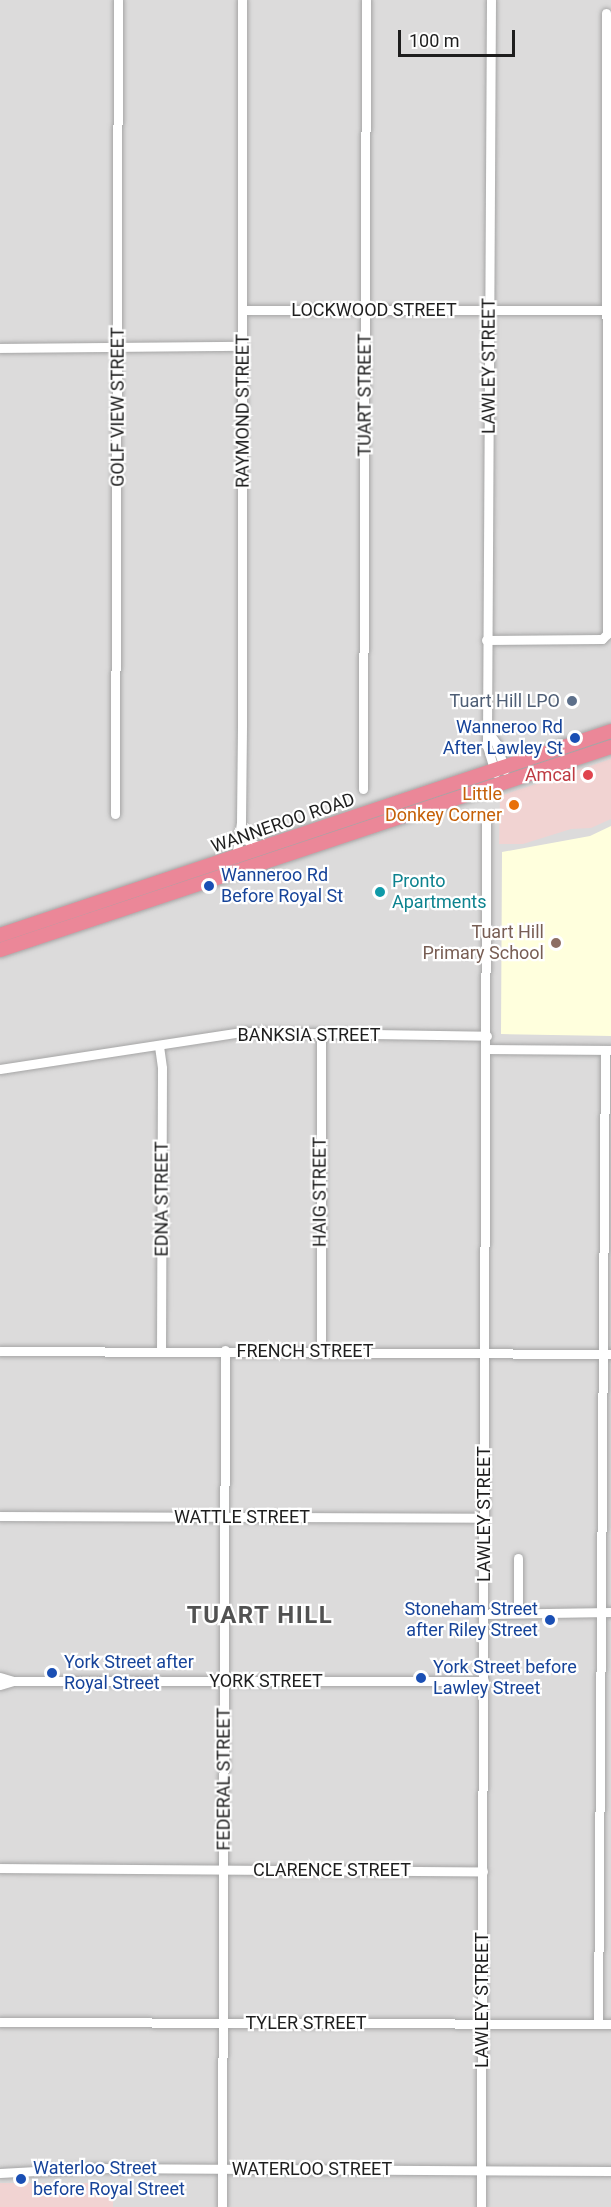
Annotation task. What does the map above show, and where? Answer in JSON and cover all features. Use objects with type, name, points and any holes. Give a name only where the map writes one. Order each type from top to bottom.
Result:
[{"type":"highway","name":"WANNEROO ROAD","points":[[0,935],[263,849],[523,760],[608,735]]},
{"type":"highway","points":[[523,760],[583,746],[605,749]]},
{"type":"highway","name":"WANNEROO ROAD","points":[[0,950],[605,749]]},
{"type":"street","name":"GOLF VIEW STREET","points":[[115,814],[119,345],[118,0]]},
{"type":"street","name":"RAYMOND STREET","points":[[236,858],[241,822],[244,310],[242,0]]},
{"type":"street","name":"TUART STREET","points":[[363,789],[366,0]]},
{"type":"street","name":"LAWLEY STREET","points":[[491,0],[487,746],[504,783]]},
{"type":"street","points":[[486,640],[602,639],[607,634],[610,310],[606,13]]},
{"type":"street","name":"LOCKWOOD STREET","points":[[244,310],[610,310]]},
{"type":"street","points":[[0,348],[119,345],[243,346]]},
{"type":"street","points":[[241,822],[249,843],[263,849]]},
{"type":"street","name":"LAWLEY STREET","points":[[481,2207],[487,1049],[486,822]]},
{"type":"street","name":"BANKSIA STREET","points":[[0,1069],[243,1032],[487,1036]]},
{"type":"street","name":"HAIG STREET","points":[[321,1033],[321,1351]]},
{"type":"street","name":"EDNA STREET","points":[[159,1046],[162,1068],[161,1352]]},
{"type":"street","points":[[487,1049],[608,1050],[607,1612],[598,2024]]},
{"type":"street","name":"BANKSIA STREET","points":[[0,1063],[25,1065]]},
{"type":"street","name":"FEDERAL STREET","points":[[222,2207],[225,1350]]},
{"type":"street","name":"FRENCH STREET","points":[[0,1351],[607,1353]]},
{"type":"street","name":"WATTLE STREET","points":[[0,1516],[484,1518]]},
{"type":"street","points":[[518,1558],[518,1613]]},
{"type":"street","points":[[484,1614],[607,1612]]},
{"type":"street","name":"YORK STREET","points":[[0,1677],[13,1681]]},
{"type":"street","name":"YORK STREET","points":[[0,1684],[13,1681],[484,1681]]},
{"type":"street","name":"CLARENCE STREET","points":[[0,1868],[483,1871]]},
{"type":"street","name":"TYLER STREET","points":[[0,2022],[611,2024]]},
{"type":"street","name":"WATERLOO STREET","points":[[0,2166],[13,2170]]},
{"type":"street","name":"WATERLOO STREET","points":[[0,2173],[13,2170],[222,2168],[611,2171]]},
{"type":"shaded area","points":[[0,0],[611,0],[611,2207],[0,2207]]},
{"type":"shaded area","points":[[611,759],[611,819],[591,828],[571,829],[523,844],[499,844],[500,796]]},
{"type":"shaded area","name":"Tuart Hill Primary School","points":[[611,826],[611,1036],[501,1034],[502,852],[590,836]]},
{"type":"shaded area","points":[[0,2183],[113,2183],[113,2207],[0,2207]]},
{"type":"place","name":"Tuart Hill LPO","points":[[572,701]]},
{"type":"place","name":"Wanneroo Rd After Lawley St","points":[[575,738]]},
{"type":"place","name":"Amcal","points":[[588,775]]},
{"type":"place","name":"Little Donkey Corner","points":[[514,805]]},
{"type":"place","name":"Wanneroo Rd Before Royal St","points":[[209,886]]},
{"type":"place","name":"Pronto Apartments","points":[[380,892]]},
{"type":"place","name":"Tuart Hill Primary School","points":[[556,943]]},
{"type":"place","name":"Stoneham Street after Riley Street","points":[[550,1620]]},
{"type":"place","name":"York Street after Royal Street","points":[[52,1673]]},
{"type":"place","name":"York Street before Lawley Street","points":[[421,1678]]},
{"type":"place","name":"Waterloo Street before Royal Street","points":[[21,2179]]},
{"type":"district","name":"TUART HILL","points":[[260,1616]]}]
